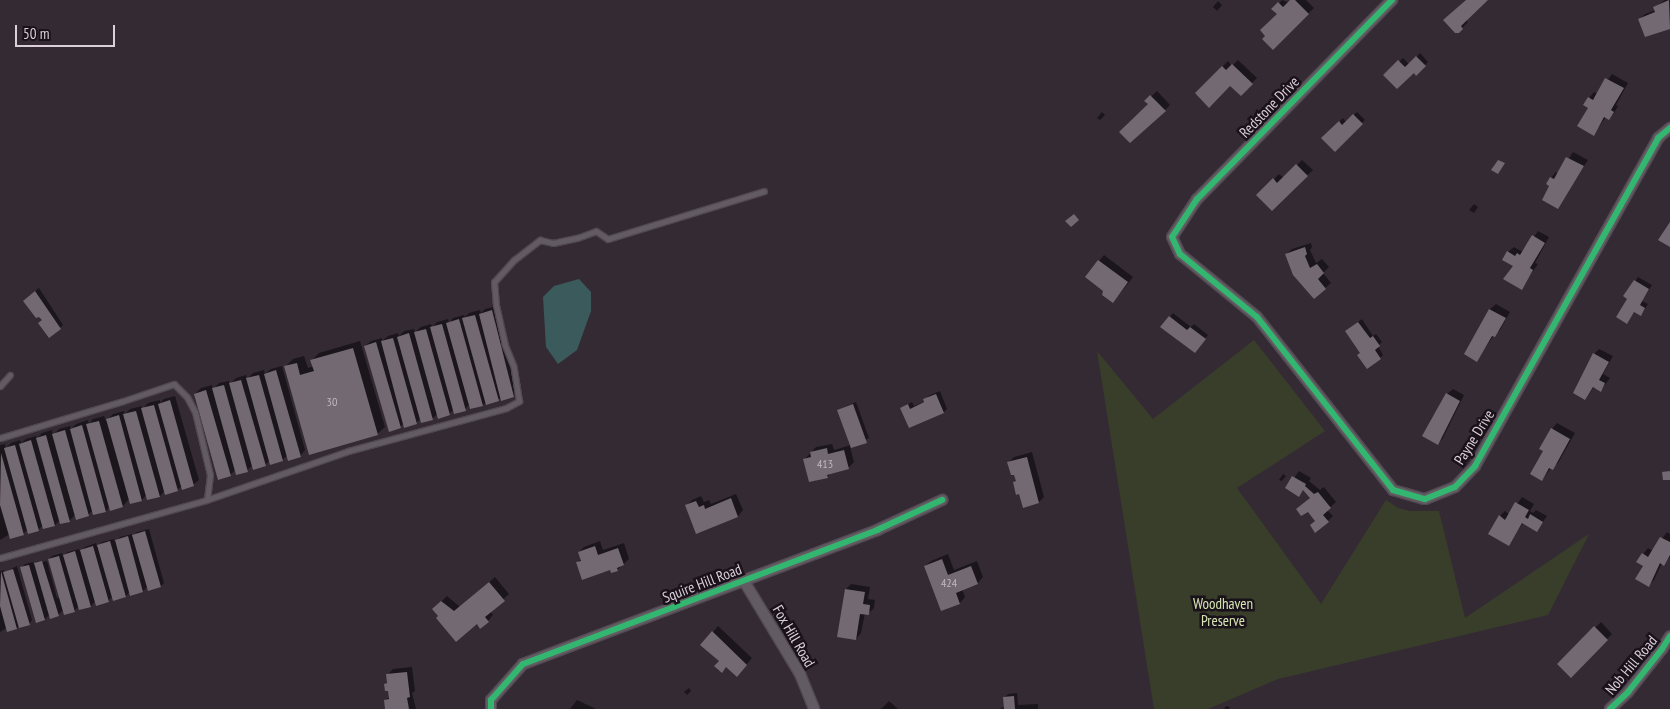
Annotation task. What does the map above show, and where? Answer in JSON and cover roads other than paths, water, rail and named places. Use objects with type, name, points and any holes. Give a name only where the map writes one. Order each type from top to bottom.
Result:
[{"type":"street","name":"Redstone Drive","points":[[1172,237],[1197,199],[1392,0]]},
{"type":"street","name":"Payne Drive","points":[[1172,237],[1180,254],[1257,317],[1393,490],[1425,499],[1455,487],[1474,466],[1658,138],[1670,128]]},
{"type":"street","name":"Squire Hill Road","points":[[491,709],[491,700],[523,664],[877,530],[942,500]]},
{"type":"street","name":"Fox Hill Road","points":[[744,581],[800,674],[814,709]]},
{"type":"street","name":"Nob Hill Road","points":[[1610,709],[1628,692],[1670,636]]},
{"type":"lane","points":[[0,558],[207,500],[348,451],[506,408],[519,401],[514,365],[505,345],[496,305],[494,282],[514,260],[540,240],[553,243],[577,238],[596,231],[608,239],[764,191]]},
{"type":"lane","points":[[0,386],[10,375]]},
{"type":"lane","points":[[0,438],[131,399],[174,384],[187,397],[195,412],[210,475],[207,500]]},
{"type":"park label","name":"Woodhaven Preserve","points":[[1223,612]]}]
